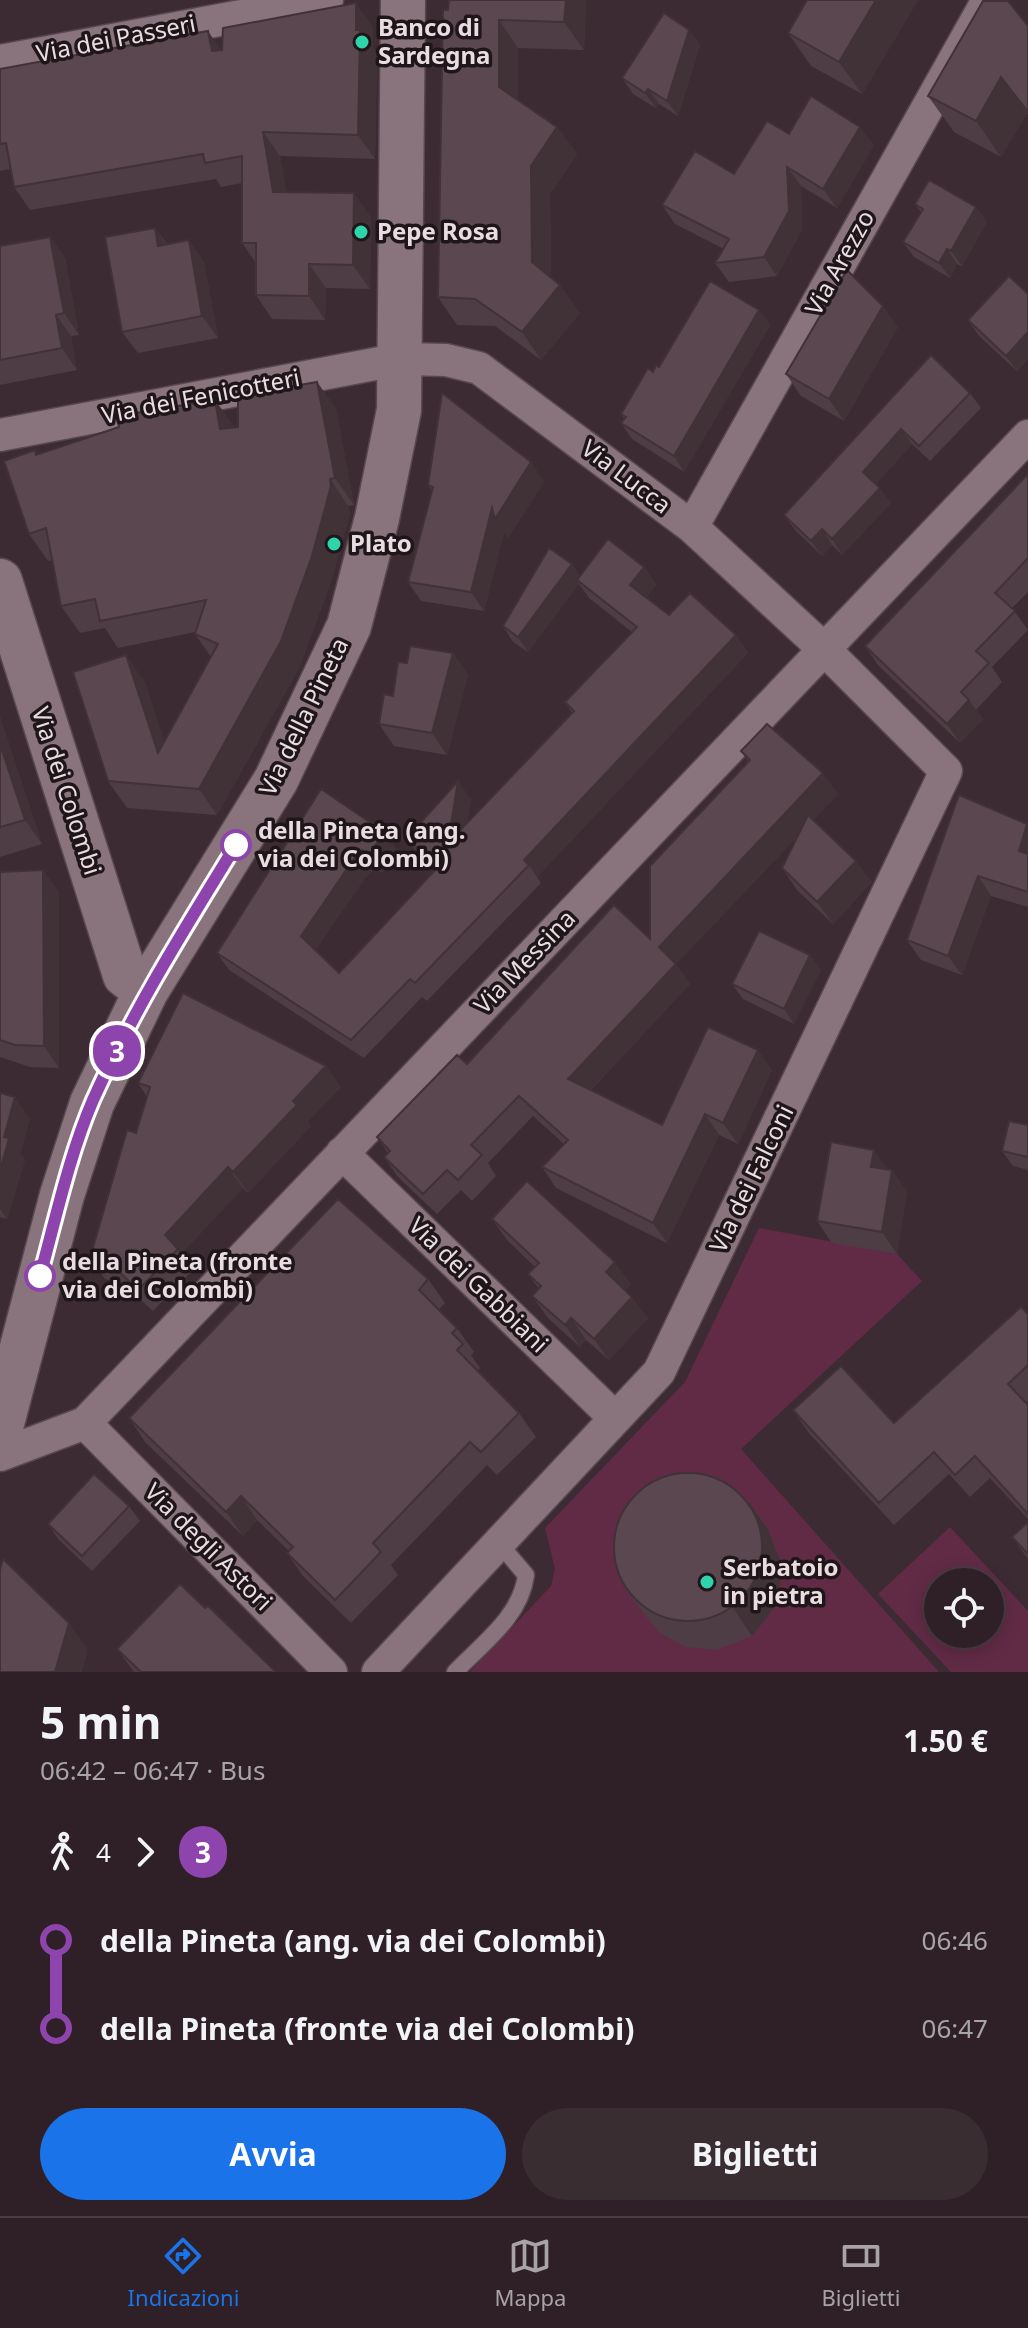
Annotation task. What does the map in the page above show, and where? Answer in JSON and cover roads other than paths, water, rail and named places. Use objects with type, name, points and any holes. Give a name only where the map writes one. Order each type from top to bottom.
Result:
[{"type":"street","name":"Via dei Passeri","points":[[0,61],[327,0]]},
{"type":"street","name":"Via della Pineta","points":[[0,1431],[62,1195],[92,1103],[146,991],[276,780],[349,626],[377,518],[399,410],[403,0]]},
{"type":"street","name":"Via Arezzo","points":[[692,527],[988,0]]},
{"type":"street","name":"Via dei Fenicotteri","points":[[0,435],[401,359]]},
{"type":"street","name":"Via Lucca","points":[[401,359],[446,360],[479,368],[692,527],[824,649]]},
{"type":"street","name":"Via Messina","points":[[0,1455],[85,1423],[1028,436]]},
{"type":"street","name":"Via dei Colombi","points":[[0,581],[125,975],[146,991]]},
{"type":"street","name":"Via dei Falconi","points":[[378,1672],[659,1372],[946,771],[824,649]]},
{"type":"street","name":"Via dei Gabbiani","points":[[342,1153],[614,1417]]},
{"type":"street","name":"Via degli Astori","points":[[85,1423],[331,1672]]},
{"type":"lane","points":[[455,1672],[519,1606],[526,1575],[498,1542]]},
{"type":"place","name":"Banco di Sardegna","points":[[362,42]]},
{"type":"place","name":"Pepe Rosa","points":[[361,232]]},
{"type":"place","name":"Plato","points":[[334,544]]},
{"type":"place","name":"della Pineta (ang. via dei Colombi)","points":[[236,845]]},
{"type":"place","name":"della Pineta (fronte via dei Colombi)","points":[[40,1276]]},
{"type":"place","name":"Serbatoio in pietra","points":[[707,1582]]}]
